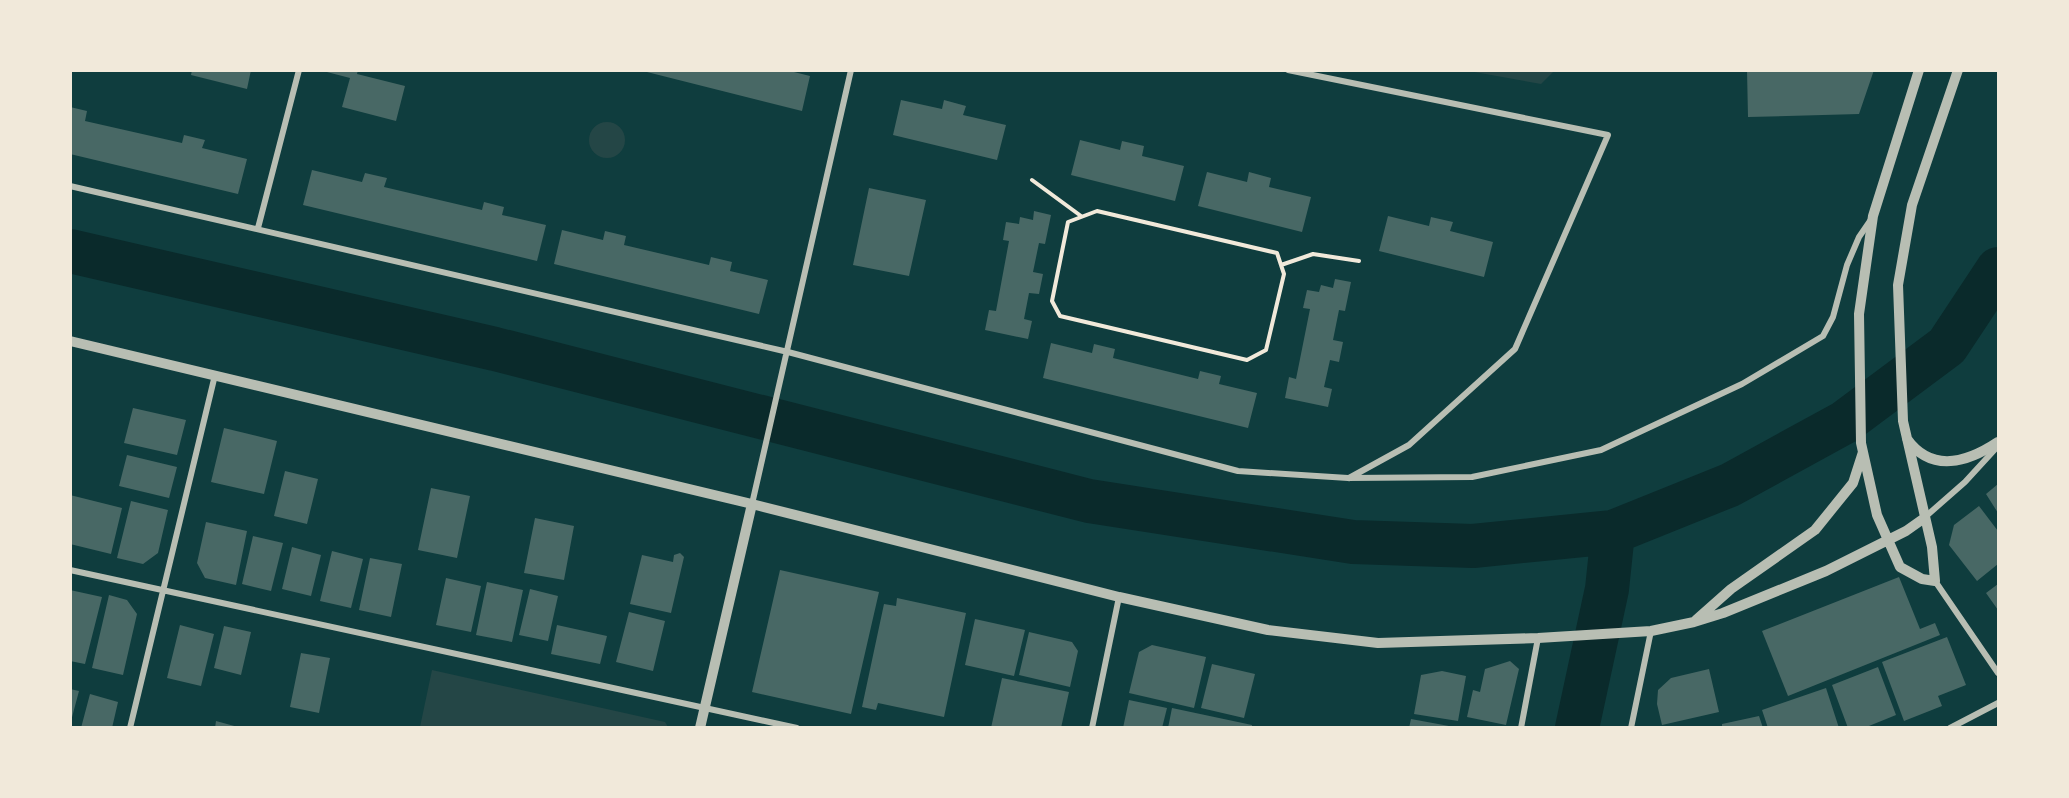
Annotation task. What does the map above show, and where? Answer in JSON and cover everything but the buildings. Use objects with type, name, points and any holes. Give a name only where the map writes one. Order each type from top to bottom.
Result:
[{"type":"street","points":[[258,228],[299,70]]},
{"type":"street","points":[[700,728],[851,70]]},
{"type":"street","points":[[1288,70],[1608,135],[1515,349],[1409,445],[1348,478]]},
{"type":"street","points":[[1919,70],[1873,216],[1859,314],[1862,447],[1877,516],[1900,567],[1922,579],[1935,581]]},
{"type":"street","points":[[1958,70],[1912,204],[1898,285],[1903,421],[1923,519],[1932,548],[1935,581],[1998,673]]},
{"type":"street","points":[[70,186],[788,352],[1238,471],[1348,478],[1472,477],[1601,450],[1742,384],[1823,336],[1833,318],[1847,265],[1859,237],[1873,216]]},
{"type":"street","points":[[70,341],[752,504],[1119,597],[1268,630],[1378,643],[1538,639],[1651,631],[1723,613],[1826,571],[1887,541],[1923,519],[1965,482],[1998,443]]},
{"type":"street","points":[[130,728],[214,375]]},
{"type":"street","points":[[1906,437],[1914,448],[1926,457],[1945,463],[1982,453],[1998,443]]},
{"type":"street","points":[[1694,622],[1731,589],[1815,530],[1853,483],[1862,447]]},
{"type":"street","points":[[70,570],[705,706],[797,728]]},
{"type":"street","points":[[1092,728],[1119,597]]},
{"type":"street","points":[[1631,728],[1651,631]]},
{"type":"street","points":[[1521,728],[1538,639]]},
{"type":"street","points":[[1950,728],[1998,703]]},
{"type":"path","points":[[1032,180],[1081,216]]},
{"type":"path","points":[[1097,211],[1277,253],[1284,274],[1266,350],[1246,360],[1060,316],[1052,301],[1068,222],[1081,216],[1097,211]]},
{"type":"path","points":[[1281,265],[1313,254],[1359,261]]},
{"type":"shaded area","points":[[1469,71],[1554,71],[1541,84]]},
{"type":"shaded area","points":[[607,122],[620,127],[625,140],[620,153],[607,158],[594,153],[589,140],[594,127]]},
{"type":"shaded area","points":[[432,670],[665,722],[668,727],[420,727]]},
{"type":"waterway","points":[[70,251],[495,349],[1089,501],[1353,542],[1473,546],[1613,532],[1730,485],[1845,422],[1947,346],[1998,269]]},
{"type":"waterway","points":[[1577,728],[1607,589],[1613,532]]}]
